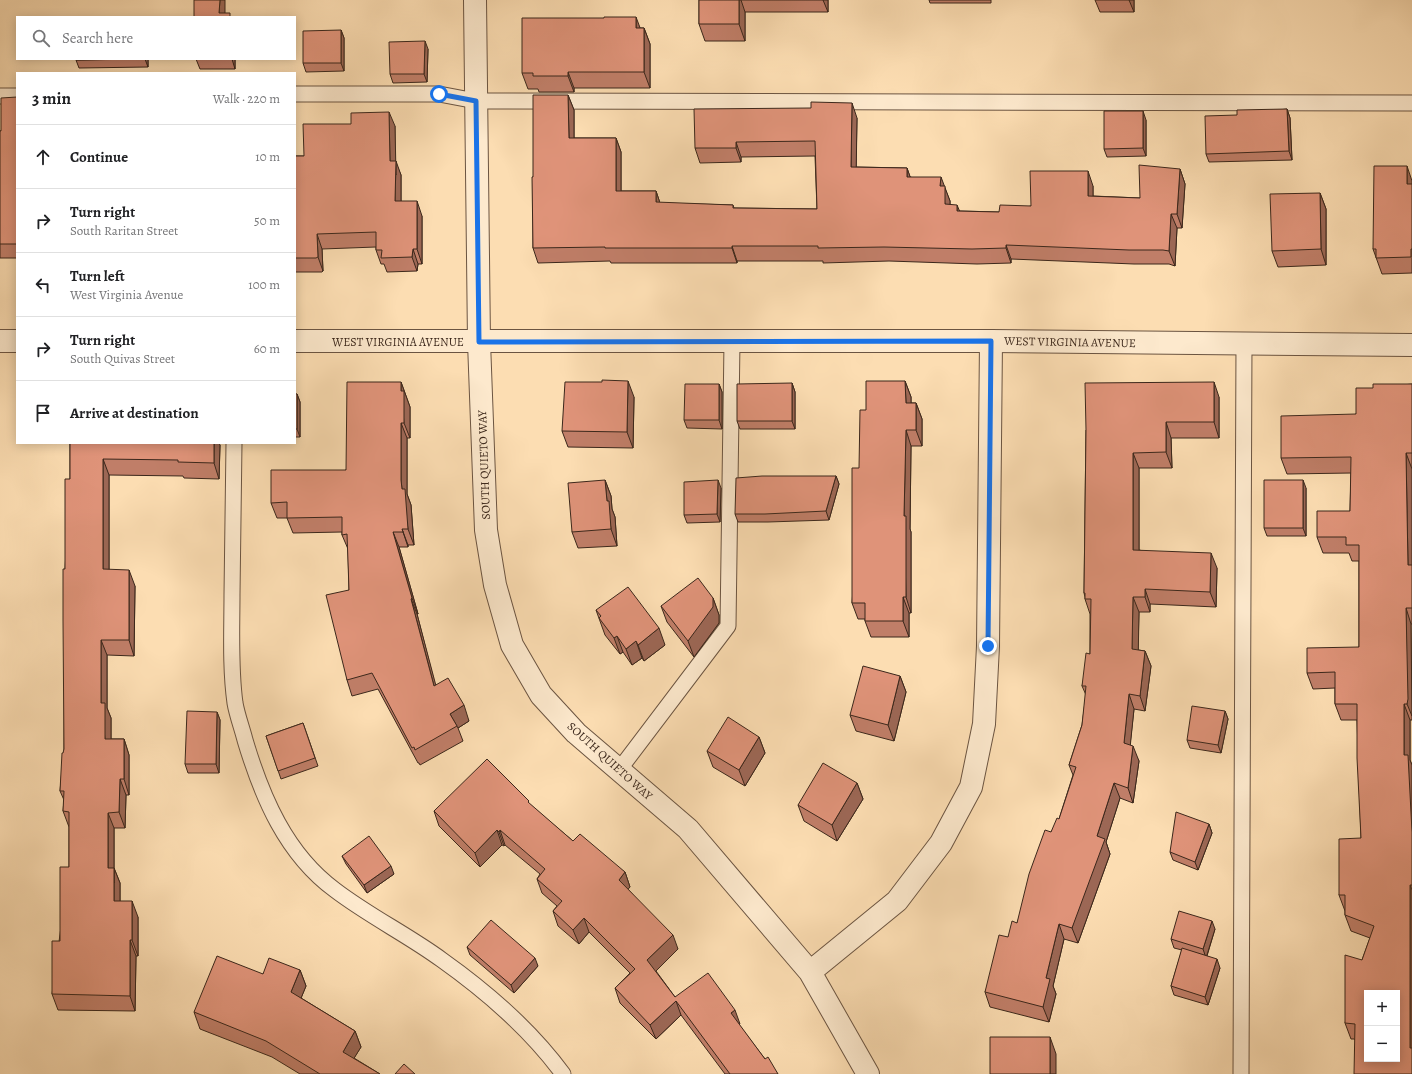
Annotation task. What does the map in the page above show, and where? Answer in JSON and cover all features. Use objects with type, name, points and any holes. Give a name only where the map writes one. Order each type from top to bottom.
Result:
[{"type":"street","name":"SOUTH QUIETO WAY","points":[[475,0],[479,342],[486,530],[495,586],[512,645],[541,695],[576,733],[688,829],[810,972],[868,1074]]},
{"type":"street","points":[[0,341],[16,341]]},
{"type":"street","name":"WEST VIRGINIA AVENUE","points":[[296,341],[991,341],[1412,345]]},
{"type":"street","points":[[810,972],[897,901],[941,843],[971,786],[984,724],[988,646],[991,341]]},
{"type":"lane","points":[[296,94],[439,94],[476,101],[1412,104]]},
{"type":"lane","points":[[0,96],[16,96]]},
{"type":"lane","points":[[619,770],[728,626],[732,342]]},
{"type":"lane","points":[[1241,1074],[1244,344]]},
{"type":"lane","points":[[234,444],[232,658],[236,704],[253,767],[274,818],[301,859],[334,889],[379,921],[441,959],[485,992],[522,1027],[556,1064],[563,1074]]},
{"type":"building","points":[[194,0],[220,0],[219,13],[230,13],[230,16],[194,16]]},
{"type":"building","points":[[699,0],[739,0],[739,24],[699,24]]},
{"type":"building","points":[[636,17],[636,28],[644,28],[644,72],[568,72],[568,76],[533,76],[533,73],[522,73],[522,18]]},
{"type":"building","points":[[341,30],[341,63],[303,63],[303,31]]},
{"type":"building","points":[[425,41],[424,74],[390,74],[389,42]]},
{"type":"building","points":[[533,95],[568,95],[569,138],[616,138],[616,191],[656,191],[656,202],[733,205],[733,208],[817,209],[815,141],[736,142],[736,148],[695,148],[694,109],[811,108],[811,102],[852,103],[851,167],[907,168],[907,177],[941,177],[940,186],[945,186],[945,204],[957,205],[957,211],[999,212],[1000,205],[1031,206],[1030,171],[1088,171],[1088,196],[1140,198],[1139,165],[1180,169],[1177,214],[1171,214],[1169,251],[1006,245],[1006,248],[972,249],[884,247],[818,248],[818,246],[732,246],[732,248],[533,248]]},
{"type":"building","points":[[16,97],[16,244],[0,244],[1,98]]},
{"type":"building","points":[[1287,109],[1289,151],[1206,154],[1205,116],[1237,115],[1237,110]]},
{"type":"building","points":[[1104,111],[1143,111],[1143,148],[1104,149]]},
{"type":"building","points":[[389,112],[390,161],[396,161],[395,201],[417,201],[417,249],[413,249],[412,257],[381,258],[382,250],[376,250],[376,232],[317,234],[318,257],[296,258],[296,156],[304,156],[303,124],[351,124],[351,113]]},
{"type":"building","points":[[1374,166],[1407,166],[1407,184],[1412,184],[1411,257],[1376,258],[1376,249],[1373,249]]},
{"type":"building","points":[[1320,193],[1321,249],[1272,251],[1270,194]]},
{"type":"building","points":[[602,380],[628,381],[627,432],[562,431],[565,382],[602,382]]},
{"type":"building","points":[[866,381],[905,381],[906,403],[916,403],[916,430],[906,430],[904,516],[906,516],[906,597],[903,597],[903,621],[865,621],[865,603],[852,603],[852,468],[859,468],[860,410],[866,410]]},
{"type":"building","points":[[347,382],[401,382],[401,391],[404,391],[404,423],[401,423],[401,480],[402,489],[405,489],[408,529],[402,529],[403,532],[393,532],[412,598],[411,599],[434,686],[448,678],[464,705],[450,714],[457,726],[415,750],[414,747],[412,748],[372,673],[347,680],[326,595],[349,590],[347,534],[342,535],[342,517],[287,518],[287,502],[271,503],[271,470],[346,470]]},
{"type":"building","points":[[1214,382],[1214,422],[1166,422],[1166,452],[1133,453],[1133,550],[1211,553],[1210,592],[1145,589],[1145,597],[1133,597],[1132,649],[1145,651],[1140,696],[1129,694],[1124,743],[1133,746],[1128,788],[1114,783],[1097,836],[1105,839],[1072,928],[1059,924],[1046,978],[1050,979],[1043,1007],[985,992],[999,935],[1008,937],[1012,921],[1017,923],[1029,874],[1045,830],[1051,832],[1057,818],[1059,819],[1076,767],[1069,765],[1082,725],[1086,686],[1082,686],[1086,653],[1090,654],[1091,599],[1085,599],[1084,593],[1086,430],[1085,383]]},
{"type":"building","points":[[792,383],[792,421],[737,421],[737,384]]},
{"type":"building","points":[[685,384],[719,384],[719,420],[684,420]]},
{"type":"building","points":[[1373,384],[1412,384],[1412,453],[1406,453],[1408,565],[1412,565],[1412,608],[1406,608],[1408,699],[1407,704],[1404,704],[1404,755],[1408,755],[1412,832],[1412,885],[1410,885],[1410,1048],[1412,1048],[1412,1074],[1354,1074],[1355,1024],[1345,1023],[1345,955],[1362,960],[1374,926],[1345,915],[1345,895],[1339,895],[1339,839],[1361,838],[1357,758],[1357,704],[1335,704],[1335,672],[1307,673],[1307,648],[1359,647],[1359,545],[1346,545],[1346,537],[1317,537],[1317,511],[1350,511],[1351,457],[1281,458],[1281,416],[1356,414],[1356,388],[1373,388]]},
{"type":"building","points":[[296,394],[297,394],[296,429]]},
{"type":"building","points":[[70,444],[214,444],[214,463],[178,462],[178,460],[103,459],[103,569],[129,570],[129,640],[101,640],[101,703],[105,703],[105,739],[124,739],[124,779],[120,779],[119,812],[108,813],[108,868],[114,868],[114,901],[132,901],[130,996],[52,994],[52,941],[60,941],[60,867],[69,867],[69,812],[63,811],[64,791],[60,791],[62,753],[64,749],[63,569],[65,569],[65,479],[70,479]]},
{"type":"building","points":[[762,476],[836,476],[826,511],[735,514],[736,478]]},
{"type":"building","points":[[605,480],[607,501],[609,501],[611,529],[572,532],[568,483]]},
{"type":"building","points":[[718,480],[717,514],[684,515],[684,482]]},
{"type":"building","points":[[1264,480],[1303,480],[1303,528],[1264,528]]},
{"type":"building","points":[[698,578],[713,598],[713,607],[688,641],[661,606]]},
{"type":"building","points":[[628,587],[659,628],[638,645],[636,641],[626,649],[617,636],[614,638],[599,618],[601,616],[596,610]]},
{"type":"building","points":[[863,666],[900,676],[888,725],[850,715]]},
{"type":"building","points":[[1192,706],[1225,711],[1218,745],[1187,740]]},
{"type":"building","points":[[187,711],[217,712],[216,764],[185,764]]},
{"type":"building","points":[[728,717],[759,737],[739,770],[707,751]]},
{"type":"building","points":[[303,723],[315,758],[278,771],[266,736]]},
{"type":"building","points":[[487,759],[529,801],[528,802],[573,841],[580,834],[625,872],[619,880],[673,935],[647,960],[675,997],[708,973],[735,1010],[731,1013],[765,1059],[768,1057],[778,1074],[730,1074],[676,1001],[650,1025],[615,988],[635,969],[584,918],[573,930],[553,911],[562,901],[537,879],[545,869],[500,830],[499,832],[497,830],[475,853],[434,811]]},
{"type":"building","points":[[823,763],[857,783],[832,825],[798,805]]},
{"type":"building","points":[[1176,812],[1209,824],[1195,862],[1170,852]]},
{"type":"building","points":[[369,836],[391,866],[364,885],[342,856]]},
{"type":"building","points":[[1179,911],[1212,921],[1203,949],[1171,939]]},
{"type":"building","points":[[491,920],[535,958],[511,985],[467,947]]},
{"type":"building","points":[[1182,948],[1217,959],[1205,997],[1171,986]]},
{"type":"building","points":[[217,956],[263,974],[269,958],[300,970],[291,992],[355,1031],[343,1052],[380,1074],[320,1074],[266,1041],[194,1012]]},
{"type":"building","points":[[990,1037],[1050,1037],[1050,1074],[990,1074]]},
{"type":"building","points":[[404,1064],[415,1074],[395,1074]]},
{"type":"route","points":[[439,94],[476,101],[479,342],[991,341],[988,646]]}]
